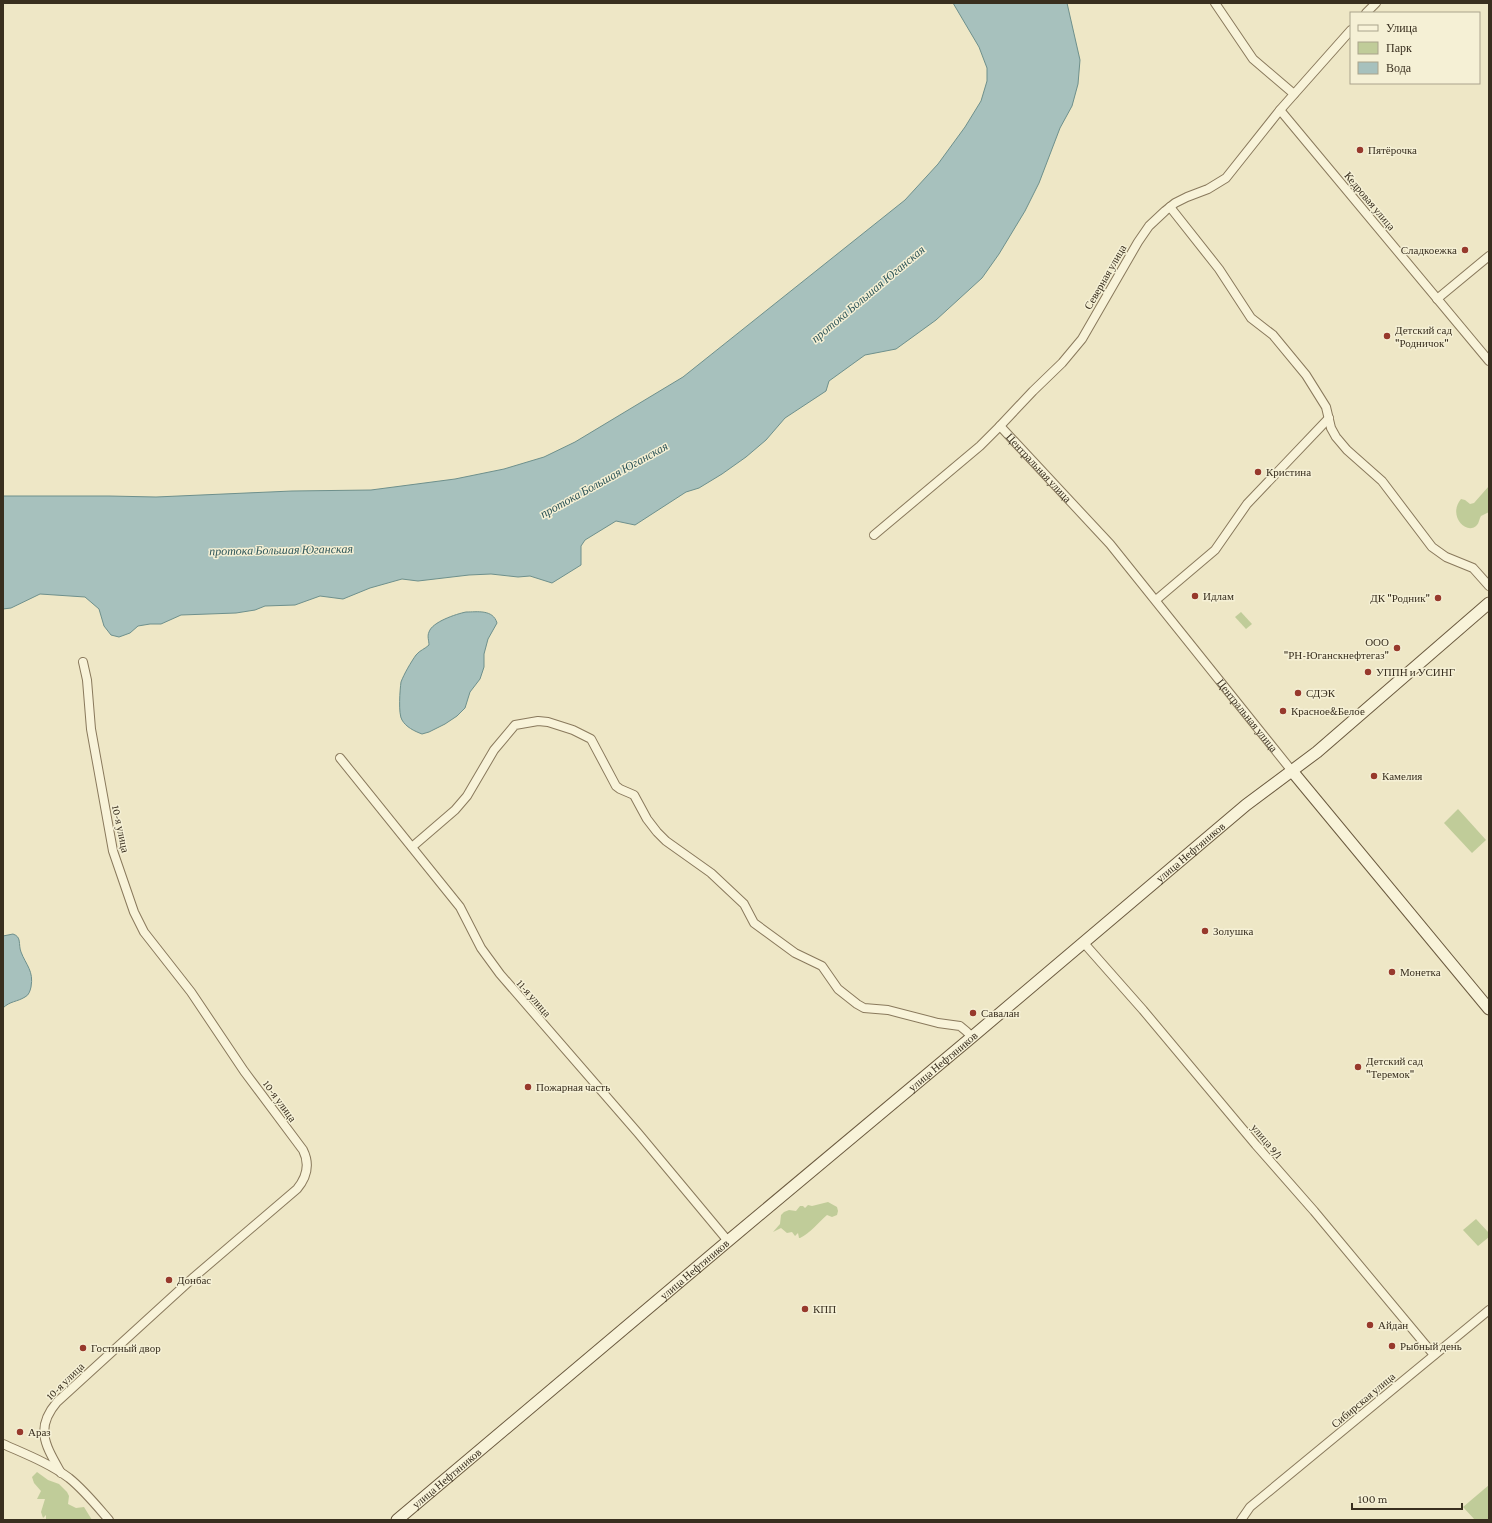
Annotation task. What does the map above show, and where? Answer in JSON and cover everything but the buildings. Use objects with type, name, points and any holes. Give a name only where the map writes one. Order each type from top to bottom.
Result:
[{"type":"street","points":[[1215,3],[1253,59],[1294,94]]},
{"type":"street","points":[[1367,12],[1376,3]]},
{"type":"street","name":"Северная улица","points":[[874,535],[980,446],[1074,350],[1090,326],[1144,233],[1156,218],[1170,207],[1187,197],[1214,186],[1226,178],[1280,110],[1350,31]]},
{"type":"street","name":"Кедровая улица","points":[[1280,110],[1489,361]]},
{"type":"street","points":[[1170,207],[1219,269],[1251,318],[1277,340],[1306,375],[1326,407],[1336,437],[1347,450],[1382,481],[1432,547],[1446,557],[1473,568],[1489,586]]},
{"type":"street","points":[[1437,299],[1489,256]]},
{"type":"street","points":[[1156,600],[1215,550],[1247,504],[1329,418]]},
{"type":"street","name":"Центральная улица","points":[[1000,426],[1110,544],[1292,771],[1489,1009]]},
{"type":"street","name":"улица Нефтяников","points":[[397,1520],[1246,805],[1323,747],[1489,603]]},
{"type":"street","name":"10-я улица","points":[[61,1473],[49,1452],[44,1436],[45,1420],[52,1408],[170,1298],[297,1189],[307,1168],[307,1161],[303,1150],[244,1071],[191,992],[144,932],[134,912],[113,851],[91,729],[87,680],[83,662]]},
{"type":"street","points":[[412,847],[455,810],[467,796],[494,750],[515,725],[538,721],[548,722],[572,730],[591,739],[616,786],[634,795],[652,827],[661,836],[711,873],[744,904],[754,922],[795,953],[822,966],[838,989],[857,1004],[864,1008],[888,1010],[927,1021],[960,1026],[972,1037]]},
{"type":"street","name":"11-я улица","points":[[340,758],[460,907],[481,948],[500,974],[638,1133],[728,1241]]},
{"type":"street","name":"улица 9/1","points":[[1083,942],[1314,1211],[1434,1355]]},
{"type":"street","name":"Сибирская улица","points":[[1241,1520],[1250,1507],[1489,1310]]},
{"type":"street","points":[[3,1444],[61,1473],[85,1492],[109,1520]]},
{"type":"green space","points":[[1489,486],[1489,512],[1481,516],[1478,524],[1473,528],[1464,526],[1457,518],[1457,505],[1461,499],[1470,504],[1474,503]]},
{"type":"green space","points":[[1241,612],[1252,624],[1246,629],[1235,617]]},
{"type":"green space","points":[[1458,809],[1486,840],[1472,853],[1444,823]]},
{"type":"green space","points":[[828,1202],[837,1207],[837,1215],[832,1217],[827,1215],[804,1236],[799,1238],[798,1233],[795,1236],[792,1232],[787,1233],[781,1228],[773,1232],[780,1224],[781,1215],[784,1212],[789,1210],[796,1211],[800,1206],[805,1208],[808,1205],[812,1206]]},
{"type":"green space","points":[[1476,1219],[1489,1233],[1489,1237],[1478,1246],[1463,1230]]},
{"type":"green space","points":[[37,1472],[48,1480],[59,1484],[69,1496],[68,1504],[76,1508],[84,1507],[92,1520],[46,1520],[46,1515],[43,1518],[41,1512],[45,1499],[37,1499],[41,1491],[34,1483],[32,1477]]},
{"type":"green space","points":[[1489,1485],[1489,1518],[1487,1520],[1475,1520],[1463,1507]]},
{"type":"water","name":"протока Большая Юганская","points":[[953,3],[1067,3],[1080,60],[1078,84],[1072,106],[1060,128],[1039,183],[1025,211],[999,254],[982,278],[936,320],[896,349],[865,355],[829,381],[826,391],[785,418],[766,440],[746,457],[722,474],[699,488],[686,492],[635,525],[616,521],[585,540],[581,546],[581,565],[552,583],[530,576],[518,577],[491,574],[418,581],[402,579],[370,588],[343,599],[320,596],[295,605],[265,606],[255,610],[236,613],[181,615],[161,624],[138,626],[130,633],[119,637],[111,635],[104,626],[99,609],[85,597],[40,594],[11,608],[3,609],[3,496],[156,497],[292,491],[371,490],[455,479],[504,469],[544,457],[575,442],[683,377],[905,200],[938,164],[965,127],[981,101],[987,81],[987,68],[979,47]]},
{"type":"water","points":[[466,612],[488,613],[492,615],[497,623],[488,639],[484,654],[484,667],[480,679],[470,692],[465,708],[457,716],[429,732],[422,734],[416,732],[406,725],[401,717],[401,682],[416,655],[429,645],[428,635],[431,628],[445,619]]},
{"type":"water","points":[[13,934],[19,939],[20,949],[29,968],[32,981],[29,993],[26,996],[8,1004],[3,1008],[3,936]]},
{"type":"place","name":"Пятёрочка","points":[[1360,150]]},
{"type":"place","name":"Сладкоежка","points":[[1465,250]]},
{"type":"place","name":"Детский сад \"Родничок\"","points":[[1387,336]]},
{"type":"place","name":"Кристина","points":[[1258,472]]},
{"type":"place","name":"Идлам","points":[[1195,596]]},
{"type":"place","name":"ДК \"Родник\"","points":[[1438,598]]},
{"type":"place","name":"ООО \"РН-Юганскнефтегаз\"","points":[[1397,648]]},
{"type":"place","name":"УППН и УСИНГ","points":[[1368,672]]},
{"type":"place","name":"СДЭК","points":[[1298,693]]},
{"type":"place","name":"Красное&Белое","points":[[1283,711]]},
{"type":"place","name":"Камелия","points":[[1374,776]]},
{"type":"place","name":"Золушка","points":[[1205,931]]},
{"type":"place","name":"Монетка","points":[[1392,972]]},
{"type":"place","name":"Савалан","points":[[973,1013]]},
{"type":"place","name":"Детский сад \"Теремок\"","points":[[1358,1067]]},
{"type":"place","name":"Пожарная часть","points":[[528,1087]]},
{"type":"place","name":"Донбас","points":[[169,1280]]},
{"type":"place","name":"КПП","points":[[805,1309]]},
{"type":"place","name":"Айдан","points":[[1370,1325]]},
{"type":"place","name":"Рыбный день","points":[[1392,1346]]},
{"type":"place","name":"Гостиный двор","points":[[83,1348]]},
{"type":"place","name":"Араз","points":[[20,1432]]}]
